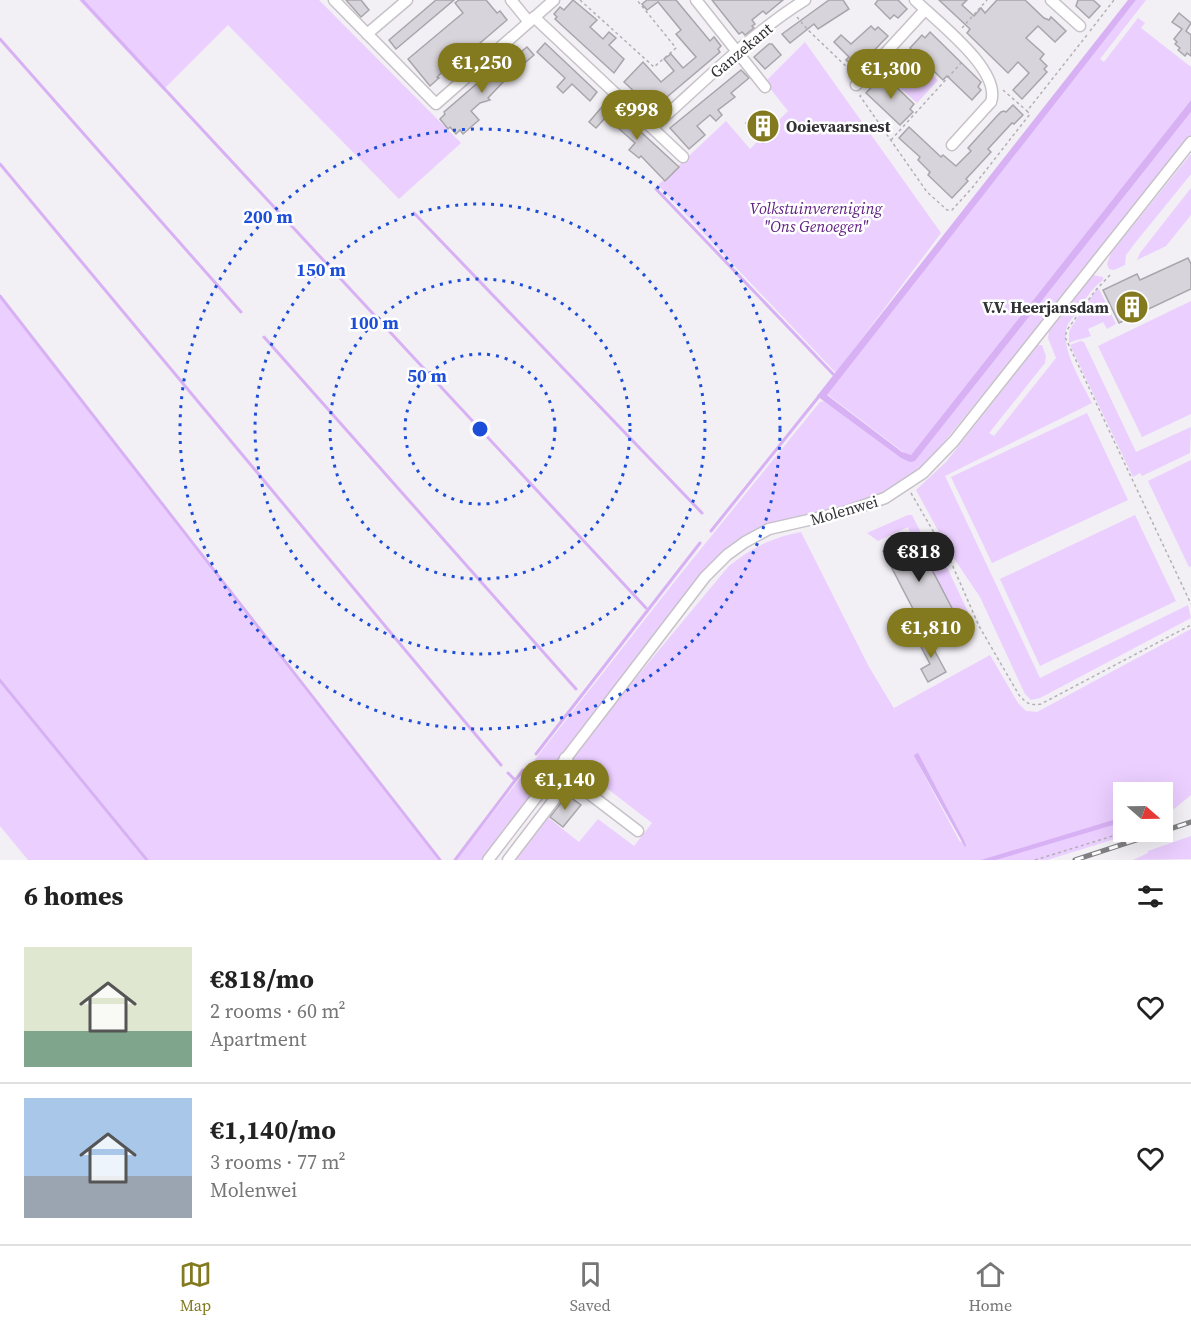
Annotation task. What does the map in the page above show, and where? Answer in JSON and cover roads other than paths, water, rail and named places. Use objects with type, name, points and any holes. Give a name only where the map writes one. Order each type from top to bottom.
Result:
[{"type":"street","points":[[334,0],[436,104],[554,0]]},
{"type":"street","points":[[367,34],[407,0]]},
{"type":"street","points":[[511,0],[653,127],[683,158]]},
{"type":"street","points":[[696,0],[765,87]]},
{"type":"street","name":"Ganzekant","points":[[653,127],[737,52],[805,0]]},
{"type":"street","points":[[915,0],[971,52],[991,82],[994,94],[991,102],[952,145]]},
{"type":"street","points":[[1052,0],[1080,26]]},
{"type":"street","points":[[856,85],[925,10]]},
{"type":"street","name":"Molenwei","points":[[488,860],[705,577],[727,555],[769,529],[885,498],[923,473],[954,441],[1191,142]]},
{"type":"street","points":[[508,860],[570,779],[568,762],[565,758]]},
{"type":"street","points":[[570,779],[638,831]]},
{"type":"waterway","points":[[82,0],[646,608]]},
{"type":"waterway","points":[[0,39],[241,312]]},
{"type":"waterway","points":[[0,164],[501,765]]},
{"type":"waterway","points":[[656,189],[833,374]]},
{"type":"waterway","points":[[414,213],[702,513]]},
{"type":"waterway","points":[[0,296],[440,860]]},
{"type":"waterway","points":[[264,337],[576,689]]},
{"type":"waterway","points":[[711,531],[820,395]]},
{"type":"waterway","points":[[536,754],[700,543]]},
{"type":"waterway","points":[[455,860],[523,770]]},
{"type":"waterway","points":[[508,773],[515,780]]},
{"type":"railway","points":[[1075,860],[1191,822]]},
{"type":"place","name":"Ooievaarsnest","points":[[763,126]]},
{"type":"place","name":"V.V. Heerjansdam","points":[[1132,307]]},
{"type":"park label","name":"Volkstuinvereniging \"Ons Genoegen\"","points":[[816,217]]}]
